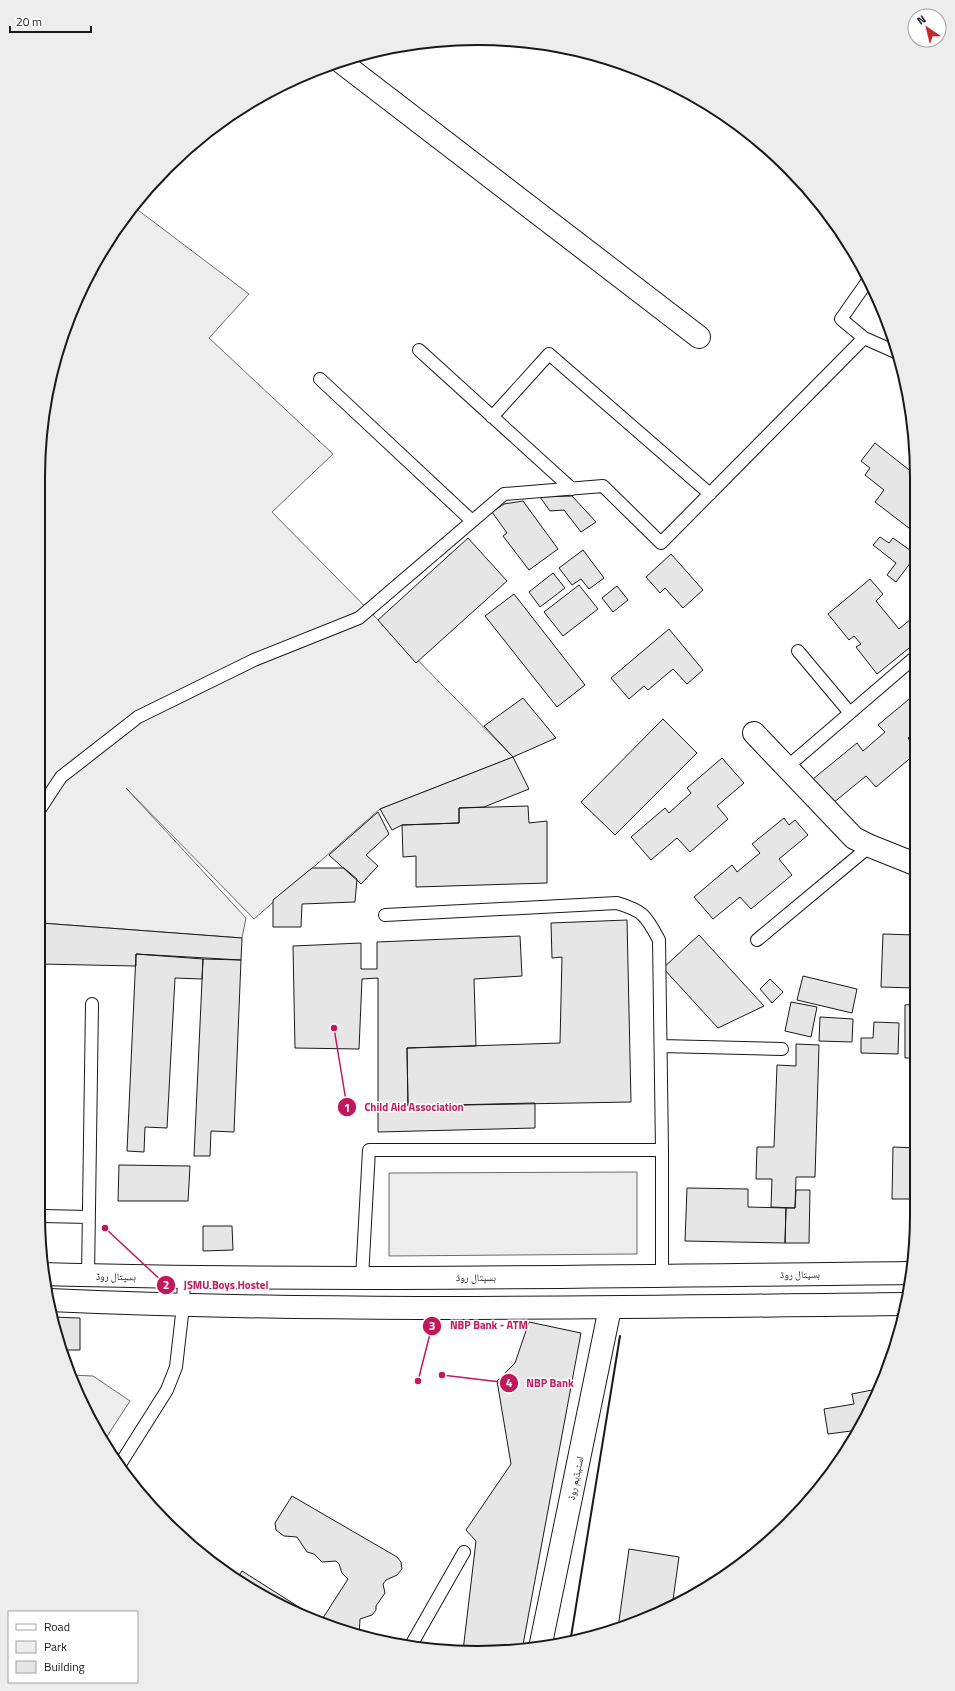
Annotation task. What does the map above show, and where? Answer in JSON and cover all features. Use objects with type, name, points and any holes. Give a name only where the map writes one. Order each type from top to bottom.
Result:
[{"type":"main road","points":[[346,66],[699,337]]},
{"type":"main road","points":[[754,733],[854,838],[910,862]]},
{"type":"main road","name":"ہسپتال روڈ","points":[[50,1274],[184,1278],[362,1278],[906,1273]]},
{"type":"main road","points":[[54,1300],[184,1306],[610,1308],[900,1304]]},
{"type":"main road","name":"اسٹیڈیم روڈ","points":[[541,1641],[610,1308]]},
{"type":"lane","points":[[865,285],[841,320],[864,338],[890,350]]},
{"type":"lane","points":[[45,801],[61,777],[138,717],[254,660],[359,618],[504,494],[603,486],[661,543],[864,338]]},
{"type":"lane","points":[[419,350],[572,489]]},
{"type":"lane","points":[[492,417],[549,354],[710,494]]},
{"type":"lane","points":[[320,379],[472,521]]},
{"type":"lane","points":[[798,651],[850,713]]},
{"type":"lane","points":[[787,767],[910,661]]},
{"type":"lane","points":[[757,940],[870,846]]},
{"type":"lane","points":[[385,915],[617,903],[637,909],[650,924],[659,940],[662,1276]]},
{"type":"lane","points":[[88,1276],[92,1004]]},
{"type":"lane","points":[[661,1046],[782,1049]]},
{"type":"lane","points":[[362,1278],[369,1150],[662,1150]]},
{"type":"lane","points":[[45,1216],[89,1217]]},
{"type":"lane","points":[[122,1460],[167,1390],[176,1367],[184,1306],[184,1278]]},
{"type":"lane","points":[[413,1641],[464,1552]]},
{"type":"green space","points":[[138,210],[249,294],[209,338],[333,454],[272,512],[513,757],[380,809],[254,919],[126,788],[246,918],[242,938],[45,923],[45,478],[49,421],[53,393],[60,366],[68,338],[78,312],[103,261]]},
{"type":"green space","points":[[637,1172],[637,1254],[389,1256],[389,1173]]},
{"type":"green space","points":[[77,1375],[93,1376],[130,1401],[107,1436],[90,1405]]},
{"type":"building","points":[[875,443],[910,470],[910,529],[875,502],[884,490],[865,475],[870,468],[861,461]]},
{"type":"building","points":[[572,496],[596,522],[581,532],[564,510],[550,511],[540,497]]},
{"type":"building","points":[[523,501],[558,549],[529,570],[503,536],[507,533],[492,512],[504,504]]},
{"type":"building","points":[[880,537],[889,543],[893,538],[910,550],[910,563],[896,582],[887,575],[896,563],[873,545]]},
{"type":"building","points":[[468,538],[507,581],[416,663],[378,620]]},
{"type":"building","points":[[583,550],[604,578],[589,589],[581,579],[572,585],[559,568]]},
{"type":"building","points":[[671,554],[703,590],[683,608],[665,588],[660,593],[646,577]]},
{"type":"building","points":[[553,573],[565,588],[540,607],[529,592]]},
{"type":"building","points":[[870,579],[883,594],[876,601],[899,629],[910,620],[910,647],[877,674],[856,647],[861,644],[854,636],[849,640],[828,614]]},
{"type":"building","points":[[579,585],[598,609],[563,636],[544,612]]},
{"type":"building","points":[[617,586],[628,600],[613,612],[602,598]]},
{"type":"building","points":[[514,594],[585,685],[557,707],[485,616]]},
{"type":"building","points":[[669,629],[703,670],[687,684],[673,669],[648,690],[644,686],[629,699],[611,678]]},
{"type":"building","points":[[523,698],[556,738],[513,757],[484,726]]},
{"type":"building","points":[[910,698],[910,736],[908,738],[910,741],[910,758],[876,787],[866,776],[833,803],[813,779],[857,743],[863,751],[885,732],[878,725]]},
{"type":"building","points":[[663,719],[697,753],[615,835],[581,802]]},
{"type":"building","points":[[513,757],[529,789],[484,807],[459,808],[459,823],[402,825],[392,830],[380,809]]},
{"type":"building","points":[[722,758],[744,783],[717,806],[728,819],[690,852],[677,838],[651,860],[631,837],[665,808],[669,813],[691,793],[687,788]]},
{"type":"building","points":[[528,806],[529,823],[547,821],[547,883],[416,887],[416,856],[403,857],[402,825],[459,823],[459,808]]},
{"type":"building","points":[[378,812],[389,834],[366,855],[378,866],[361,884],[329,855]]},
{"type":"building","points":[[784,818],[789,825],[795,820],[808,835],[779,859],[792,875],[751,909],[740,897],[713,919],[694,897],[732,865],[737,872],[760,853],[752,844]]},
{"type":"building","points":[[312,868],[344,868],[357,879],[355,902],[302,904],[301,927],[273,927],[273,900]]},
{"type":"building","points":[[627,920],[631,1102],[408,1106],[407,1048],[560,1043],[562,957],[552,958],[551,923]]},
{"type":"building","points":[[45,923],[242,938],[241,960],[136,954],[136,966],[45,964]]},
{"type":"building","points":[[883,934],[910,935],[910,988],[881,987]]},
{"type":"building","points":[[699,935],[764,1006],[718,1028],[663,968]]},
{"type":"building","points":[[520,936],[522,976],[474,979],[476,1046],[407,1048],[408,1106],[535,1103],[535,1128],[378,1132],[378,978],[362,979],[359,1049],[295,1048],[293,946],[361,943],[361,969],[377,969],[377,942]]},
{"type":"building","points":[[136,954],[203,959],[202,979],[175,978],[167,1128],[145,1127],[144,1152],[127,1151]]},
{"type":"building","points":[[203,959],[241,960],[234,1132],[211,1131],[210,1156],[194,1156]]},
{"type":"building","points":[[803,976],[857,989],[852,1013],[797,1000]]},
{"type":"building","points":[[770,979],[783,992],[772,1003],[760,989]]},
{"type":"building","points":[[791,1002],[817,1007],[811,1037],[785,1031]]},
{"type":"building","points":[[910,1004],[910,1058],[905,1058],[905,1005]]},
{"type":"building","points":[[820,1017],[853,1019],[852,1042],[819,1041]]},
{"type":"building","points":[[874,1022],[899,1023],[898,1054],[861,1053],[861,1038],[873,1038]]},
{"type":"building","points":[[796,1044],[819,1045],[815,1177],[796,1177],[795,1208],[771,1207],[772,1179],[756,1179],[757,1147],[774,1147],[777,1065],[796,1066]]},
{"type":"building","points":[[893,1147],[910,1148],[910,1199],[892,1199]]},
{"type":"building","points":[[119,1165],[190,1166],[188,1201],[118,1201]]},
{"type":"building","points":[[687,1188],[748,1189],[748,1207],[786,1208],[785,1243],[685,1241]]},
{"type":"building","points":[[796,1190],[810,1190],[809,1243],[785,1243],[786,1208],[795,1208]]},
{"type":"building","points":[[203,1226],[232,1226],[233,1250],[203,1251]]},
{"type":"building","points":[[58,1317],[80,1318],[80,1350],[67,1350]]},
{"type":"building","points":[[529,1322],[581,1333],[523,1643],[464,1646],[476,1541],[466,1530],[511,1464],[497,1381],[515,1363]]},
{"type":"building","points":[[872,1390],[851,1431],[828,1434],[824,1409],[854,1404],[852,1394]]},
{"type":"building","points":[[292,1496],[397,1557],[401,1562],[402,1569],[397,1575],[386,1580],[383,1584],[385,1593],[376,1606],[376,1610],[372,1615],[360,1619],[359,1629],[323,1617],[348,1579],[342,1573],[339,1564],[336,1561],[322,1562],[314,1554],[307,1552],[297,1537],[284,1536],[276,1530],[275,1523]]},
{"type":"building","points":[[629,1549],[679,1557],[673,1599],[619,1622]]},
{"type":"building","points":[[242,1571],[299,1607],[261,1588],[240,1575]]},
{"type":"wall","points":[[571,1636],[620,1336]]},
{"type":"place","name":"Child Aid Association","points":[[334,1028]]},
{"type":"place","name":"JSMU Boys Hostel","points":[[105,1228]]},
{"type":"place","name":"NBP Bank","points":[[442,1375]]},
{"type":"place","name":"NBP Bank - ATM","points":[[418,1381]]}]
